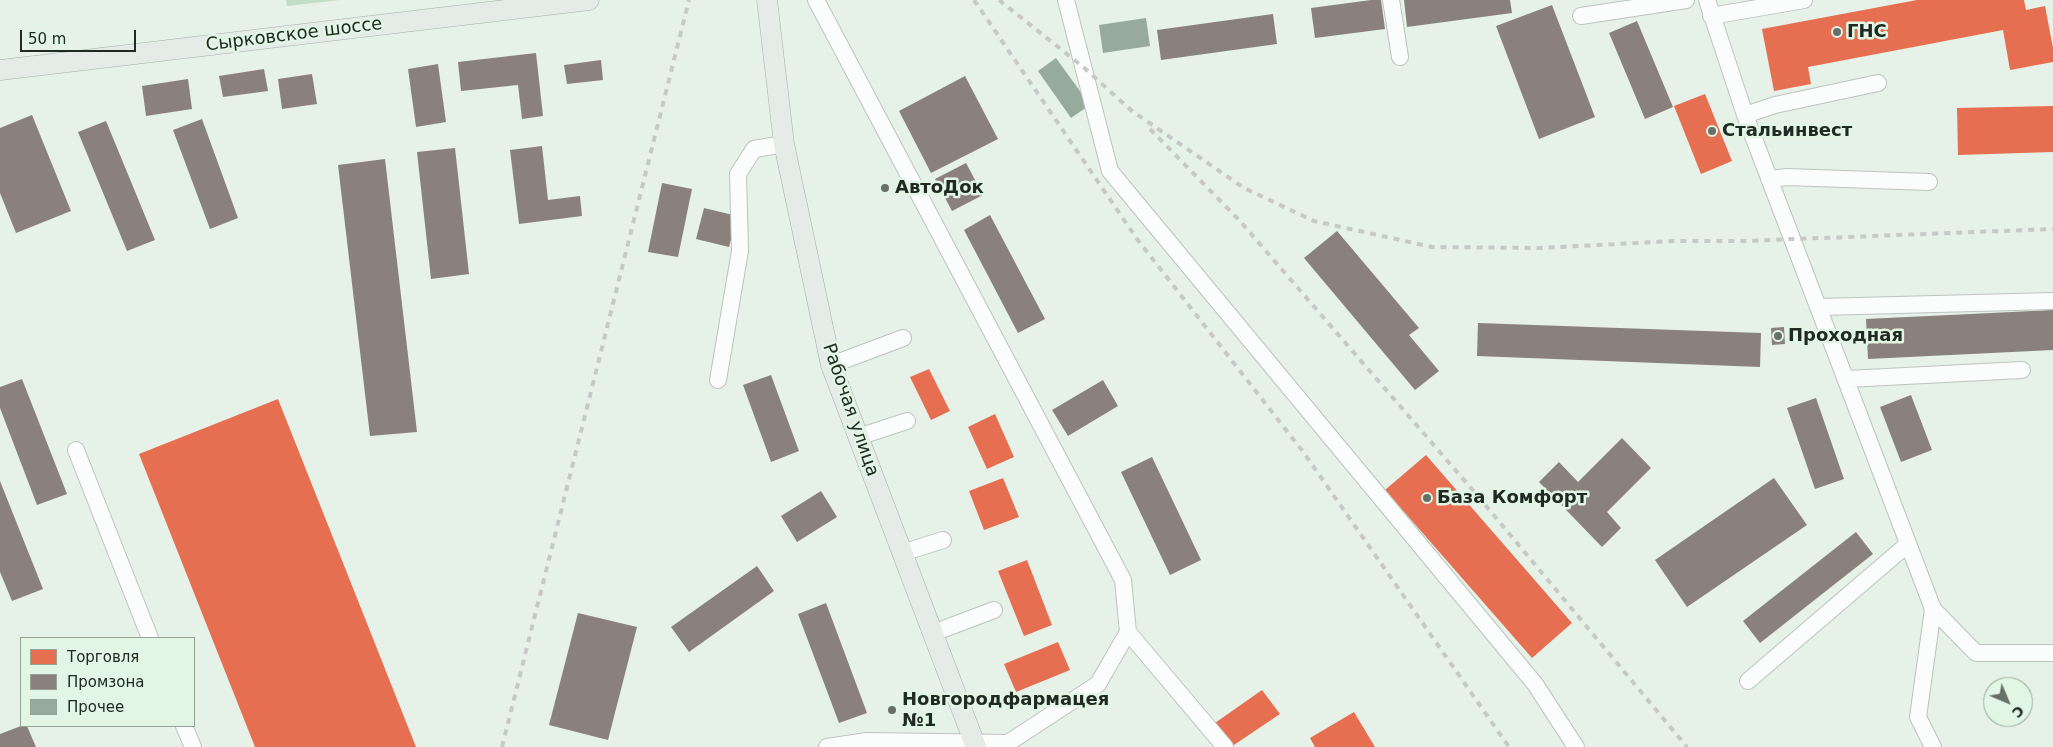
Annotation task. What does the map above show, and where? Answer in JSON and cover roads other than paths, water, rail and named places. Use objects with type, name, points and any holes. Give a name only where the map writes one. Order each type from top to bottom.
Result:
[{"type":"main road","name":"Сырковское шоссе","points":[[0,70],[589,0]]},
{"type":"main road","name":"Рабочая улица","points":[[767,0],[784,144],[831,365],[975,745]]},
{"type":"street","points":[[816,0],[1123,580],[1128,632],[1224,747]]},
{"type":"street","points":[[1066,0],[1110,171],[1535,684],[1576,747]]},
{"type":"street","points":[[1391,0],[1400,57]]},
{"type":"street","points":[[1581,16],[1686,0]]},
{"type":"street","points":[[1804,0],[1709,8],[1745,115],[1847,379],[1908,544],[1933,609],[1976,653],[2053,653]]},
{"type":"street","points":[[1745,115],[1775,105],[1878,83]]},
{"type":"street","points":[[718,380],[740,251],[738,174],[754,149],[784,144]]},
{"type":"street","points":[[1770,179],[1787,177],[1929,182]]},
{"type":"street","points":[[1819,307],[2053,301]]},
{"type":"street","points":[[831,365],[903,338]]},
{"type":"street","points":[[1847,379],[2022,370]]},
{"type":"street","points":[[858,437],[907,421]]},
{"type":"street","points":[[76,450],[150,637]]},
{"type":"street","points":[[902,553],[943,540]]},
{"type":"street","points":[[1748,681],[1908,544]]},
{"type":"street","points":[[1933,609],[1918,717],[1933,747]]},
{"type":"street","points":[[933,633],[994,610]]},
{"type":"street","points":[[827,747],[867,741],[975,745],[1008,743],[1098,684],[1128,632]]},
{"type":"street","points":[[184,727],[193,747]]},
{"type":"railway","points":[[502,747],[689,0]]},
{"type":"railway","points":[[974,0],[1137,239],[1304,453],[1509,747]]},
{"type":"railway","points":[[999,0],[1082,66],[1132,111],[1244,188],[1314,221],[1432,247],[1541,248],[1674,241],[1744,241],[2053,229]]},
{"type":"railway","points":[[1150,129],[1240,221],[1477,495],[1687,747]]},
{"type":"place","name":"ГНС","points":[[1837,32]]},
{"type":"place","name":"Стальинвест","points":[[1712,131]]},
{"type":"place","name":"АвтоДок","points":[[885,188]]},
{"type":"place","name":"Проходная","points":[[1778,336]]},
{"type":"place","name":"База Комфорт","points":[[1427,498]]},
{"type":"place","name":"Новгородфармацея №1","points":[[892,710]]}]
